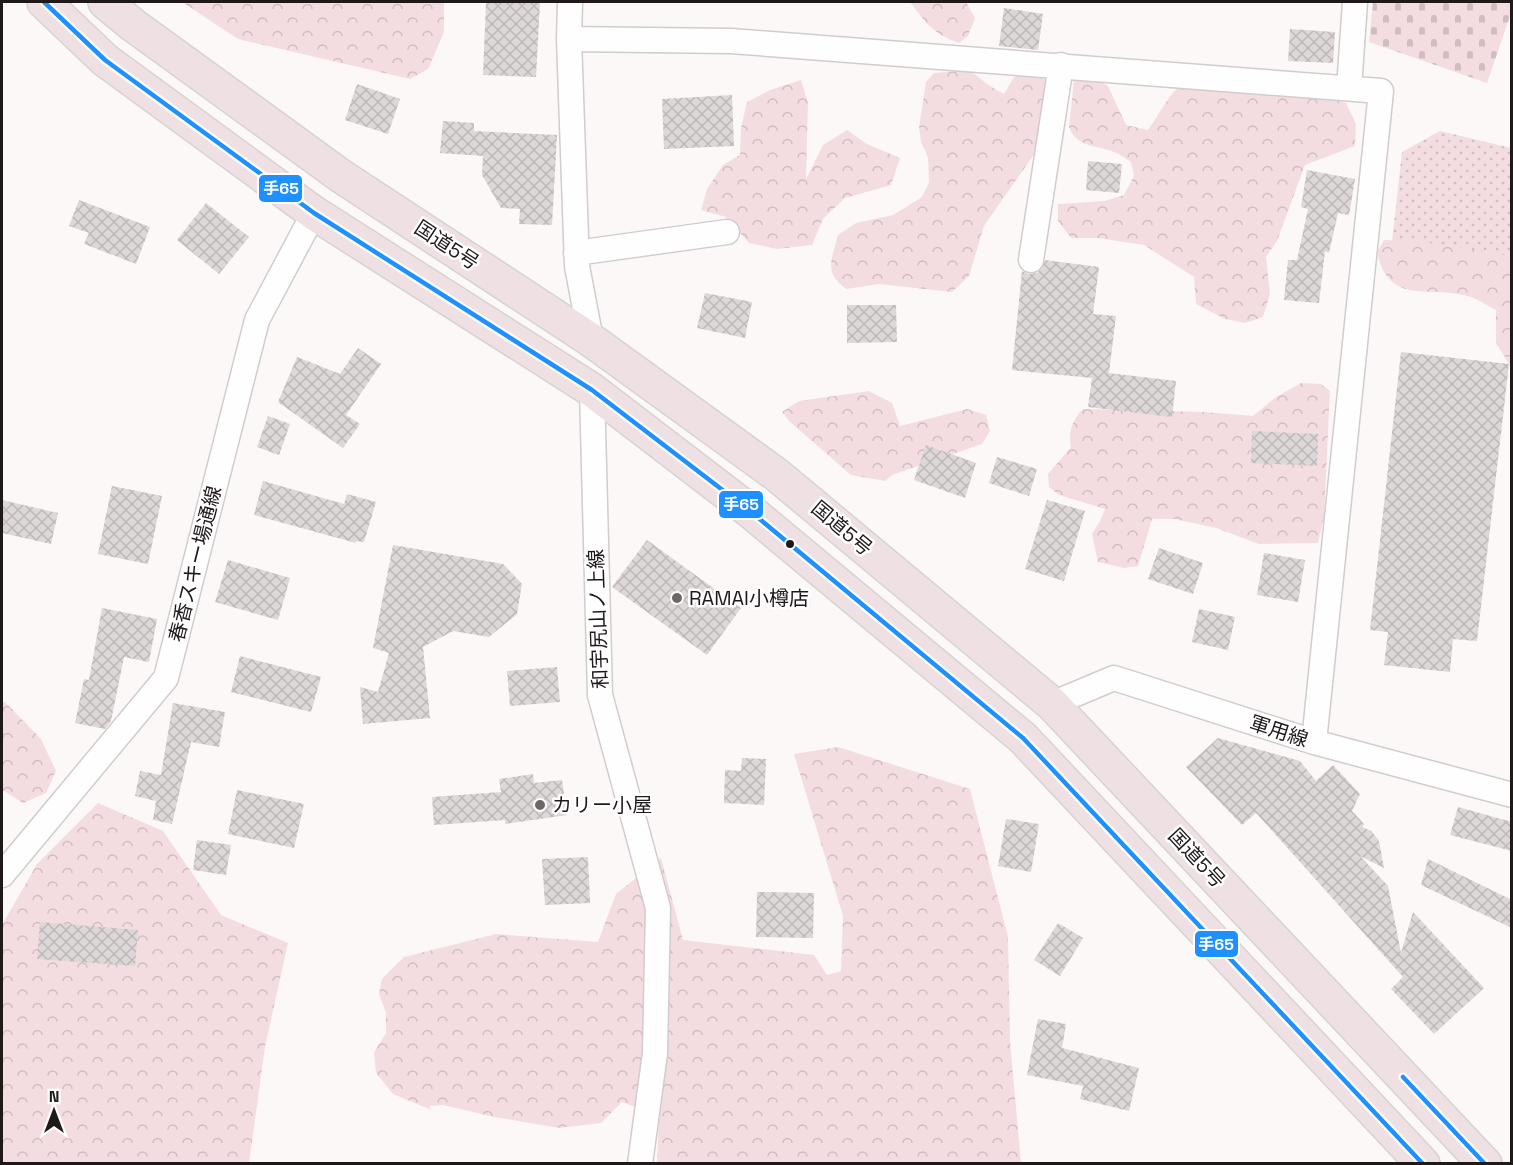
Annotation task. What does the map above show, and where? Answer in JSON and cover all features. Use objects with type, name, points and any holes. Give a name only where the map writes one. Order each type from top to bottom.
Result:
[{"type":"highway","points":[[44,2],[105,60],[314,213],[592,390],[750,511],[1023,738],[1423,1164]]},
{"type":"highway","name":"国道5号","points":[[105,2],[133,25],[341,176],[591,340],[777,475],[1052,704],[1485,1164]]},
{"type":"street","points":[[570,2],[569,39],[576,252],[591,340]]},
{"type":"street","points":[[1349,88],[1355,2]]},
{"type":"street","points":[[569,39],[731,41],[1381,91],[1314,742]]},
{"type":"street","points":[[1031,260],[1061,65]]},
{"type":"street","name":"春香スキー場通線","points":[[2,875],[166,678],[257,320],[314,213]]},
{"type":"street","points":[[576,252],[727,232]]},
{"type":"street","name":"和宇尻山ノ上線","points":[[592,390],[600,695],[658,908],[656,1053],[640,1164]]},
{"type":"street","name":"軍用線","points":[[1052,704],[1114,678],[1314,742],[1512,795]]},
{"type":"green space","points":[[182,2],[444,2],[444,32],[428,69],[410,79],[238,39]]},
{"type":"green space","points":[[910,2],[966,2],[975,18],[968,36],[959,43],[936,32]]},
{"type":"green space","points":[[1373,2],[1511,2],[1511,13],[1487,83],[1369,42]]},
{"type":"green space","points":[[969,70],[1004,94],[1014,77],[1037,74],[1048,82],[1035,153],[984,226],[969,276],[952,292],[879,284],[846,289],[834,277],[831,265],[838,235],[856,223],[893,215],[922,197],[929,182],[928,157],[921,142],[919,127],[926,82],[934,73]]},
{"type":"green space","points":[[1074,79],[1097,79],[1108,86],[1126,125],[1148,130],[1168,99],[1183,82],[1309,93],[1346,103],[1356,124],[1355,146],[1305,165],[1277,241],[1266,257],[1270,294],[1263,317],[1245,323],[1225,319],[1196,304],[1194,277],[1144,245],[1098,238],[1071,238],[1058,221],[1058,204],[1104,201],[1124,195],[1134,176],[1131,162],[1116,153],[1088,145],[1073,134],[1069,127]]},
{"type":"green space","points":[[801,80],[808,103],[806,179],[823,145],[847,130],[867,144],[900,158],[891,185],[845,198],[823,219],[812,245],[777,249],[749,243],[726,217],[701,210],[707,189],[723,165],[740,155],[741,128],[747,102],[770,90]]},
{"type":"green space","points":[[1440,131],[1511,148],[1511,282],[1390,260],[1402,152]]},
{"type":"green space","points":[[1384,240],[1417,241],[1511,256],[1511,367],[1496,343],[1496,310],[1471,297],[1414,291],[1391,281],[1383,269],[1377,252]]},
{"type":"green space","points":[[1301,383],[1321,384],[1330,391],[1324,517],[1318,543],[1259,544],[1216,528],[1175,519],[1152,519],[1138,566],[1124,568],[1098,562],[1092,534],[1105,509],[1059,495],[1049,487],[1048,474],[1071,447],[1072,427],[1083,409],[1204,412],[1253,416],[1276,397]]},
{"type":"green space","points":[[869,391],[892,403],[900,426],[967,409],[986,415],[990,431],[982,444],[892,475],[885,481],[851,475],[789,421],[782,412],[799,401]]},
{"type":"green space","points":[[2,701],[41,739],[56,771],[46,793],[23,803],[2,790]]},
{"type":"green space","points":[[838,747],[970,789],[1008,937],[1010,1041],[1021,1163],[657,1163],[659,1116],[622,1102],[601,1123],[559,1128],[494,1117],[443,1105],[429,1106],[431,1110],[393,1094],[376,1073],[374,1052],[386,1033],[386,1013],[379,994],[382,979],[404,957],[496,934],[598,942],[616,894],[661,858],[683,940],[814,955],[827,975],[841,971],[843,916],[794,754]]},
{"type":"green space","points":[[98,803],[163,831],[221,915],[288,943],[265,1047],[249,1163],[2,1164],[2,925],[37,864]]},
{"type":"building","points":[[486,2],[540,2],[536,77],[483,75]]},
{"type":"building","points":[[1004,8],[1043,14],[1038,50],[999,46]]},
{"type":"building","points":[[1290,29],[1335,32],[1333,63],[1288,61]]},
{"type":"building","points":[[357,84],[400,99],[388,134],[345,120]]},
{"type":"building","points":[[732,95],[734,146],[664,149],[662,99]]},
{"type":"building","points":[[443,121],[474,123],[474,131],[557,135],[552,225],[519,224],[520,209],[501,208],[482,175],[483,156],[440,153]]},
{"type":"building","points":[[1088,161],[1122,164],[1119,193],[1086,190]]},
{"type":"building","points":[[1307,170],[1355,179],[1349,215],[1338,213],[1329,253],[1325,251],[1319,303],[1284,300],[1288,260],[1297,260],[1308,209],[1301,207]]},
{"type":"building","points":[[79,200],[150,227],[136,264],[84,244],[89,233],[69,226]]},
{"type":"building","points":[[206,203],[249,237],[219,274],[177,240]]},
{"type":"building","points":[[1045,260],[1099,267],[1093,314],[1116,316],[1109,373],[1176,381],[1172,417],[1088,407],[1092,378],[1012,370],[1022,271],[1029,274],[1037,273]]},
{"type":"building","points":[[705,293],[752,302],[745,338],[697,328]]},
{"type":"building","points":[[847,305],[896,305],[897,342],[847,343]]},
{"type":"building","points":[[358,348],[381,364],[346,415],[360,424],[343,448],[278,402],[297,357],[340,374]]},
{"type":"building","points":[[1401,352],[1509,364],[1477,641],[1453,639],[1450,672],[1384,665],[1388,632],[1370,630]]},
{"type":"building","points":[[268,416],[290,424],[279,455],[257,447]]},
{"type":"building","points":[[1252,431],[1318,434],[1317,466],[1251,463]]},
{"type":"building","points":[[926,445],[976,463],[965,498],[914,480]]},
{"type":"building","points":[[997,457],[1037,469],[1029,496],[989,483]]},
{"type":"building","points":[[263,481],[344,504],[347,494],[376,502],[364,542],[356,541],[356,543],[254,515]]},
{"type":"building","points":[[112,486],[162,496],[148,564],[98,554]]},
{"type":"building","points":[[2,500],[58,513],[51,544],[2,533]]},
{"type":"building","points":[[1047,500],[1085,511],[1064,581],[1025,569]]},
{"type":"building","name":"RAMAI小樽店","points":[[647,540],[741,608],[707,655],[612,587]]},
{"type":"building","points":[[393,545],[503,564],[522,584],[517,614],[489,637],[453,631],[423,647],[430,718],[363,724],[360,687],[378,692],[389,653],[373,648]]},
{"type":"building","points":[[1159,548],[1203,563],[1193,594],[1148,579]]},
{"type":"building","points":[[1264,553],[1305,560],[1298,602],[1257,595]]},
{"type":"building","points":[[228,560],[290,578],[278,620],[215,602]]},
{"type":"building","points":[[102,608],[157,619],[149,662],[124,657],[111,721],[105,729],[75,723],[84,679],[89,680]]},
{"type":"building","points":[[1199,609],[1235,617],[1228,650],[1192,642]]},
{"type":"building","points":[[240,656],[321,677],[311,712],[231,692]]},
{"type":"building","points":[[557,667],[560,702],[510,706],[507,671]]},
{"type":"building","points":[[173,703],[225,712],[219,747],[191,742],[172,824],[153,820],[156,801],[135,796],[140,771],[161,775]]},
{"type":"building","points":[[1218,738],[1300,761],[1316,781],[1333,765],[1360,794],[1352,811],[1364,824],[1362,827],[1371,831],[1379,841],[1384,868],[1360,856],[1388,886],[1401,953],[1413,912],[1484,988],[1434,1034],[1391,989],[1403,977],[1256,813],[1242,825],[1186,767]]},
{"type":"building","points":[[742,758],[766,759],[764,805],[724,803],[725,770],[741,771]]},
{"type":"building","points":[[533,774],[534,783],[562,780],[567,815],[505,824],[505,820],[434,825],[432,797],[501,792],[499,779]]},
{"type":"building","points":[[237,790],[304,804],[294,848],[228,834]]},
{"type":"building","points":[[1458,807],[1512,822],[1512,851],[1450,835]]},
{"type":"building","points":[[1006,819],[1039,824],[1031,872],[998,866]]},
{"type":"building","points":[[197,840],[231,845],[226,875],[193,870]]},
{"type":"building","points":[[588,857],[590,903],[545,905],[542,859]]},
{"type":"building","points":[[1428,859],[1512,900],[1512,928],[1421,885]]},
{"type":"building","points":[[757,892],[814,893],[813,938],[756,937]]},
{"type":"building","points":[[40,922],[138,930],[135,966],[37,959]]},
{"type":"building","points":[[1058,923],[1083,938],[1060,976],[1034,960]]},
{"type":"building","points":[[1038,1019],[1066,1024],[1062,1048],[1139,1068],[1129,1111],[1080,1099],[1083,1086],[1027,1075]]},
{"type":"transit line","name":"手65","points":[[44,2],[105,60],[314,213],[592,390],[750,511],[1023,738],[1423,1164]]},
{"type":"transit line","name":"手65","points":[[1403,1077],[1485,1164]]},
{"type":"place","name":"RAMAI小樽店","points":[[677,598]]},
{"type":"place","name":"カリー小屋","points":[[540,805]]}]
